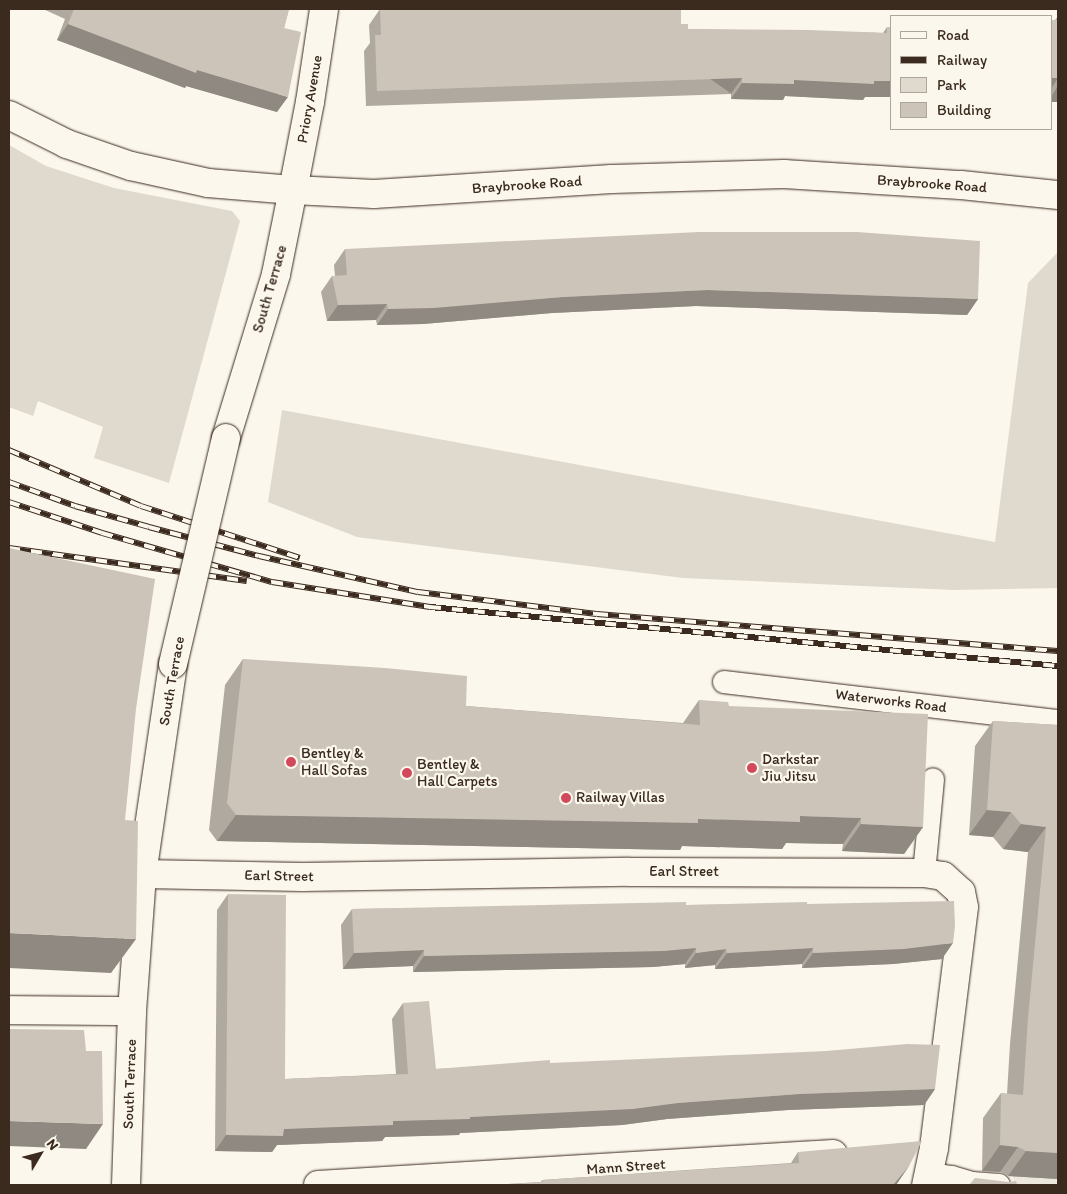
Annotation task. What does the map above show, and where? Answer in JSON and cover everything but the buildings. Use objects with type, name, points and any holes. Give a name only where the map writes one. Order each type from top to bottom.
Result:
[{"type":"street","name":"Priory Avenue","points":[[293,190],[310,102],[324,9]]},
{"type":"street","name":"Braybrooke Road","points":[[9,115],[67,144],[131,166],[208,183],[293,190],[374,194],[612,179],[784,174],[961,185],[1058,195]]},
{"type":"street","name":"South Terrace","points":[[126,1185],[132,1011],[142,874],[173,664],[226,438],[276,274],[293,190]]},
{"type":"street","name":"Earl Street","points":[[142,874],[302,877],[629,872],[924,873],[943,876],[961,892],[964,908],[930,1169]]},
{"type":"street","points":[[9,1010],[132,1011]]},
{"type":"street","points":[[904,1150],[930,1169]]},
{"type":"street","name":"Mann Street","points":[[318,1185],[855,1153]]},
{"type":"lane","name":"Waterworks Road","points":[[724,682],[1058,721]]},
{"type":"lane","points":[[924,873],[933,779]]},
{"type":"lane","points":[[930,1169],[972,1183],[999,1185]]},
{"type":"shaded area","points":[[1012,1170],[1058,1172],[1058,1185],[1014,1185]]},
{"type":"green space","points":[[9,145],[46,166],[114,188],[232,211],[240,221],[169,483],[94,458],[103,427],[38,401],[33,416],[9,407]]},
{"type":"green space","points":[[1058,252],[1058,588],[954,590],[683,578],[357,537],[268,502],[282,410],[995,542],[1028,283]]},
{"type":"railway","points":[[9,450],[141,506],[300,558]]},
{"type":"railway","points":[[9,482],[75,506],[149,527],[259,556],[418,592],[597,614],[1058,651]]},
{"type":"railway","points":[[9,502],[102,533],[272,582],[430,607],[1058,666]]},
{"type":"railway","points":[[9,548],[247,581]]},
{"type":"place","name":"Bentley & Hall Sofas","points":[[291,762]]},
{"type":"place","name":"Darkstar Jiu Jitsu","points":[[752,768]]},
{"type":"place","name":"Bentley & Hall Carpets","points":[[407,773]]},
{"type":"place","name":"Railway Villas","points":[[566,798]]}]
